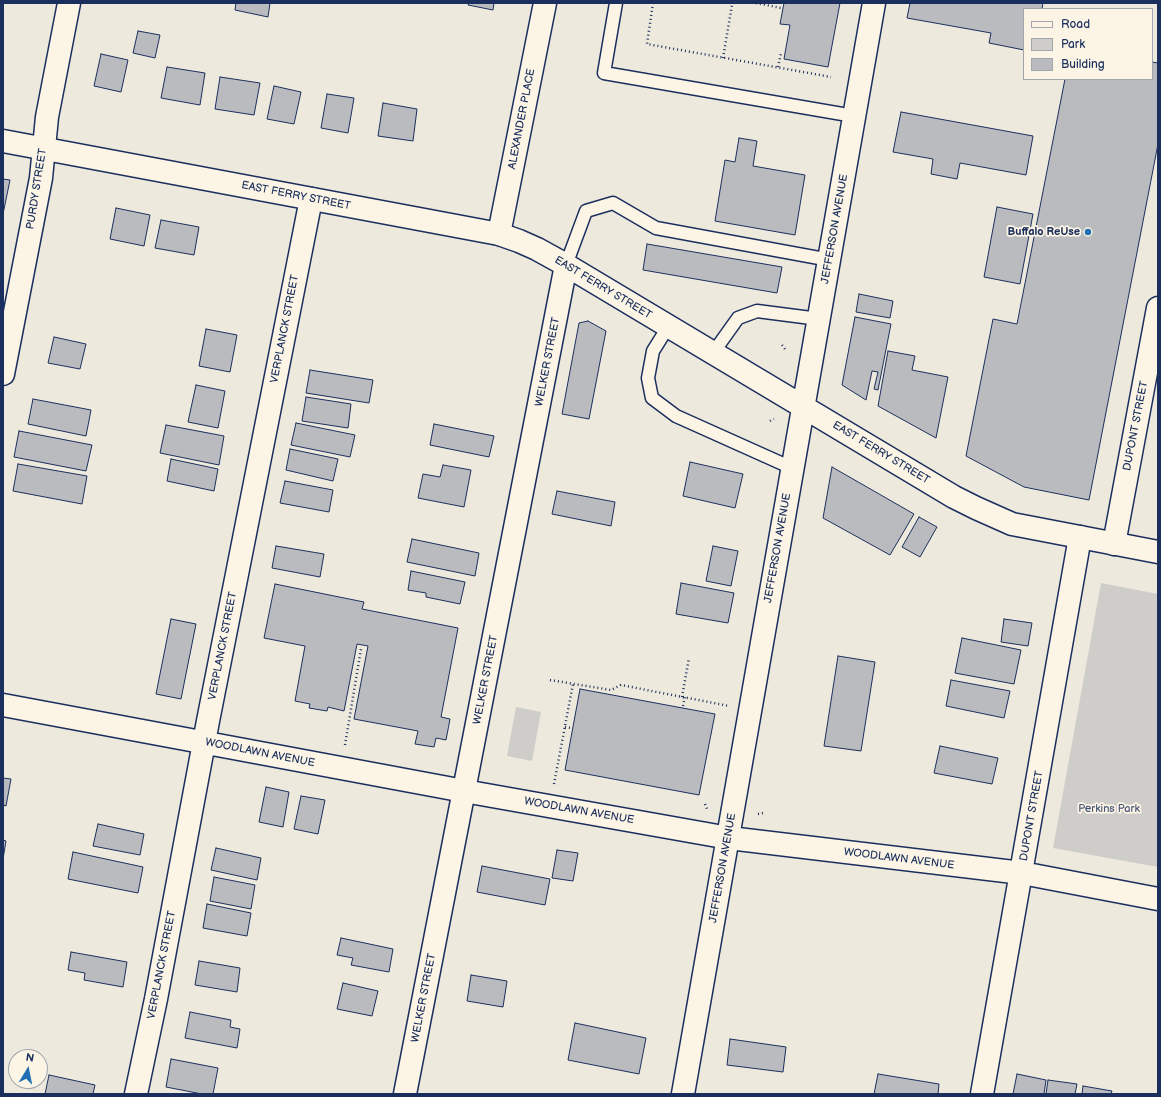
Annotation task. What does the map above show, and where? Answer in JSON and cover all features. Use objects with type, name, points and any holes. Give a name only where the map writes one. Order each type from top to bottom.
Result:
[{"type":"street","name":"PURDY STREET","points":[[3,374],[41,178],[47,116],[68,3]]},
{"type":"street","name":"ALEXANDER PLACE","points":[[499,234],[545,3]]},
{"type":"street","name":"JEFFERSON AVENUE","points":[[683,1094],[874,3]]},
{"type":"street","name":"EAST FERRY STREET","points":[[3,141],[499,234],[519,241],[566,265],[954,497],[976,508],[1012,524],[1158,552]]},
{"type":"street","name":"VERPLANCK STREET","points":[[136,1094],[156,999],[204,742],[311,199]]},
{"type":"street","name":"WELKER STREET","points":[[405,1094],[566,265]]},
{"type":"street","name":"DUPONT STREET","points":[[1114,544],[1158,308]]},
{"type":"street","name":"DUPONT STREET","points":[[982,1094],[1080,538]]},
{"type":"street","name":"WOODLAWN AVENUE","points":[[3,705],[464,791],[729,838],[1022,873],[1158,899]]},
{"type":"lane","points":[[616,3],[604,73],[854,116]]},
{"type":"lane","points":[[566,265],[586,211],[613,203],[656,228],[830,260]]},
{"type":"lane","points":[[712,353],[738,318],[757,311],[819,319]]},
{"type":"lane","points":[[668,327],[653,351],[648,378],[652,398],[676,416],[792,468]]},
{"type":"path","points":[[653,3],[647,44],[831,76]]},
{"type":"path","points":[[723,58],[732,4],[734,3]]},
{"type":"path","points":[[756,3],[781,8]]},
{"type":"path","points":[[778,67],[780,53]]},
{"type":"path","points":[[782,345],[785,349]]},
{"type":"path","points":[[770,421],[774,419]]},
{"type":"path","points":[[345,743],[361,649]]},
{"type":"path","points":[[683,706],[689,658]]},
{"type":"path","points":[[550,680],[611,690],[621,685],[723,705]]},
{"type":"path","points":[[555,780],[573,684]]},
{"type":"path","points":[[565,727],[571,728]]},
{"type":"path","points":[[705,804],[707,809]]},
{"type":"path","points":[[758,814],[763,812]]},
{"type":"green space","name":"Perkins Park","points":[[1101,583],[1158,594],[1158,867],[1053,848]]},
{"type":"green space","points":[[516,707],[541,712],[532,761],[507,756]]},
{"type":"building","points":[[236,3],[270,3],[268,17],[235,10]]},
{"type":"building","points":[[469,3],[494,3],[493,10],[468,5]]},
{"type":"building","points":[[784,3],[840,3],[828,67],[784,59],[790,25],[780,24]]},
{"type":"building","points":[[910,3],[1043,3],[1042,8],[1023,8],[1023,50],[989,43],[991,33],[907,18]]},
{"type":"building","points":[[138,31],[160,35],[155,58],[133,53]]},
{"type":"building","points":[[101,54],[128,60],[121,92],[94,86]]},
{"type":"building","name":"Buffalo ReUse","points":[[1153,62],[1158,63],[1158,144],[1089,500],[1024,487],[966,456],[993,319],[1017,324],[1065,80],[1153,80]]},
{"type":"building","points":[[167,67],[205,73],[200,105],[161,98]]},
{"type":"building","points":[[220,77],[260,83],[254,115],[215,109]]},
{"type":"building","points":[[274,86],[301,92],[294,124],[267,119]]},
{"type":"building","points":[[327,94],[354,98],[348,133],[321,128]]},
{"type":"building","points":[[383,103],[417,109],[413,141],[378,136]]},
{"type":"building","points":[[901,112],[1033,136],[1026,175],[960,163],[957,179],[931,174],[933,159],[893,152]]},
{"type":"building","points":[[739,138],[757,141],[753,166],[805,175],[795,235],[715,221],[725,160],[735,162]]},
{"type":"building","points":[[3,179],[10,180],[3,214]]},
{"type":"building","points":[[997,207],[1033,214],[1020,284],[984,277]]},
{"type":"building","points":[[116,208],[150,215],[144,246],[110,239]]},
{"type":"building","points":[[161,220],[199,227],[194,255],[155,248]]},
{"type":"building","points":[[647,244],[782,267],[777,293],[643,270]]},
{"type":"building","points":[[859,294],[893,301],[890,318],[856,312]]},
{"type":"building","points":[[855,317],[891,324],[878,390],[874,389],[878,372],[872,371],[866,400],[842,385]]},
{"type":"building","points":[[588,321],[606,331],[589,419],[562,414],[579,323]]},
{"type":"building","points":[[206,329],[237,335],[230,372],[199,366]]},
{"type":"building","points":[[54,337],[86,344],[80,369],[48,363]]},
{"type":"building","points":[[888,351],[915,356],[912,370],[948,377],[936,438],[878,406]]},
{"type":"building","points":[[310,370],[373,380],[369,403],[306,393]]},
{"type":"building","points":[[196,385],[225,391],[218,428],[188,422]]},
{"type":"building","points":[[306,397],[351,404],[348,428],[302,421]]},
{"type":"building","points":[[33,399],[91,410],[86,436],[28,424]]},
{"type":"building","points":[[296,423],[355,435],[350,457],[291,445]]},
{"type":"building","points":[[434,424],[494,436],[489,457],[430,445]]},
{"type":"building","points":[[166,425],[224,436],[219,465],[160,453]]},
{"type":"building","points":[[19,431],[92,445],[86,471],[14,457]]},
{"type":"building","points":[[290,449],[338,459],[333,481],[286,470]]},
{"type":"building","points":[[171,459],[218,469],[214,491],[167,481]]},
{"type":"building","points":[[690,462],[743,474],[735,508],[683,496]]},
{"type":"building","points":[[18,464],[87,476],[82,504],[13,491]]},
{"type":"building","points":[[443,465],[471,470],[464,507],[418,498],[423,474],[440,477]]},
{"type":"building","points":[[832,467],[914,514],[890,555],[823,518]]},
{"type":"building","points":[[285,481],[333,490],[329,512],[280,503]]},
{"type":"building","points":[[557,491],[615,502],[611,526],[552,514]]},
{"type":"building","points":[[919,517],[937,527],[920,557],[902,547]]},
{"type":"building","points":[[412,539],[479,553],[475,576],[407,562]]},
{"type":"building","points":[[276,546],[324,554],[320,577],[272,568]]},
{"type":"building","points":[[713,546],[738,551],[731,586],[706,581]]},
{"type":"building","points":[[411,571],[465,582],[460,604],[426,597],[426,593],[408,590]]},
{"type":"building","points":[[681,583],[734,593],[728,623],[676,614]]},
{"type":"building","points":[[275,584],[364,602],[362,609],[458,628],[441,717],[450,719],[446,740],[436,738],[434,747],[415,744],[418,731],[354,719],[368,646],[357,644],[344,711],[328,707],[327,711],[309,708],[310,704],[295,701],[305,646],[264,638]]},
{"type":"building","points":[[171,619],[196,624],[181,699],[156,694]]},
{"type":"building","points":[[1004,619],[1032,623],[1028,646],[1001,642]]},
{"type":"building","points":[[962,638],[1021,650],[1014,684],[955,673]]},
{"type":"building","points":[[838,656],[875,662],[861,751],[824,746]]},
{"type":"building","points":[[951,680],[1010,691],[1004,718],[946,706]]},
{"type":"building","points":[[580,689],[715,714],[699,795],[565,770]]},
{"type":"building","points":[[940,746],[998,758],[992,784],[934,773]]},
{"type":"building","points":[[3,778],[11,779],[6,806],[3,805]]},
{"type":"building","points":[[266,787],[289,792],[283,827],[259,822]]},
{"type":"building","points":[[301,796],[325,800],[318,834],[294,829]]},
{"type":"building","points":[[98,824],[144,834],[140,855],[93,846]]},
{"type":"building","points":[[3,840],[6,841],[3,859]]},
{"type":"building","points":[[216,848],[261,858],[257,880],[211,870]]},
{"type":"building","points":[[557,850],[578,853],[573,881],[552,878]]},
{"type":"building","points":[[73,852],[143,867],[138,893],[68,879]]},
{"type":"building","points":[[482,866],[550,879],[545,905],[477,892]]},
{"type":"building","points":[[214,877],[255,885],[251,909],[210,901]]},
{"type":"building","points":[[207,904],[251,913],[247,936],[203,928]]},
{"type":"building","points":[[341,938],[393,949],[389,972],[351,965],[353,958],[337,955]]},
{"type":"building","points":[[71,952],[127,962],[123,987],[84,980],[85,973],[68,970]]},
{"type":"building","points":[[199,961],[240,968],[237,992],[195,985]]},
{"type":"building","points":[[471,975],[507,981],[503,1007],[467,1001]]},
{"type":"building","points":[[343,983],[378,991],[372,1016],[337,1009]]},
{"type":"building","points":[[190,1012],[231,1020],[230,1027],[240,1029],[237,1048],[185,1038]]},
{"type":"building","points":[[575,1023],[646,1038],[639,1074],[568,1060]]},
{"type":"building","points":[[730,1039],[786,1047],[783,1072],[727,1065]]},
{"type":"building","points":[[171,1059],[218,1068],[213,1094],[202,1094],[166,1087]]},
{"type":"building","points":[[878,1074],[939,1084],[938,1094],[874,1094]]},
{"type":"building","points":[[1017,1074],[1046,1080],[1044,1094],[1013,1094]]},
{"type":"building","points":[[49,1075],[95,1085],[93,1094],[45,1094],[46,1089],[48,1089]]},
{"type":"building","points":[[1048,1080],[1077,1084],[1075,1094],[1046,1094]]},
{"type":"building","points":[[1083,1086],[1112,1091],[1111,1094],[1082,1094]]},
{"type":"place","name":"Buffalo ReUse","points":[[1088,232]]}]
